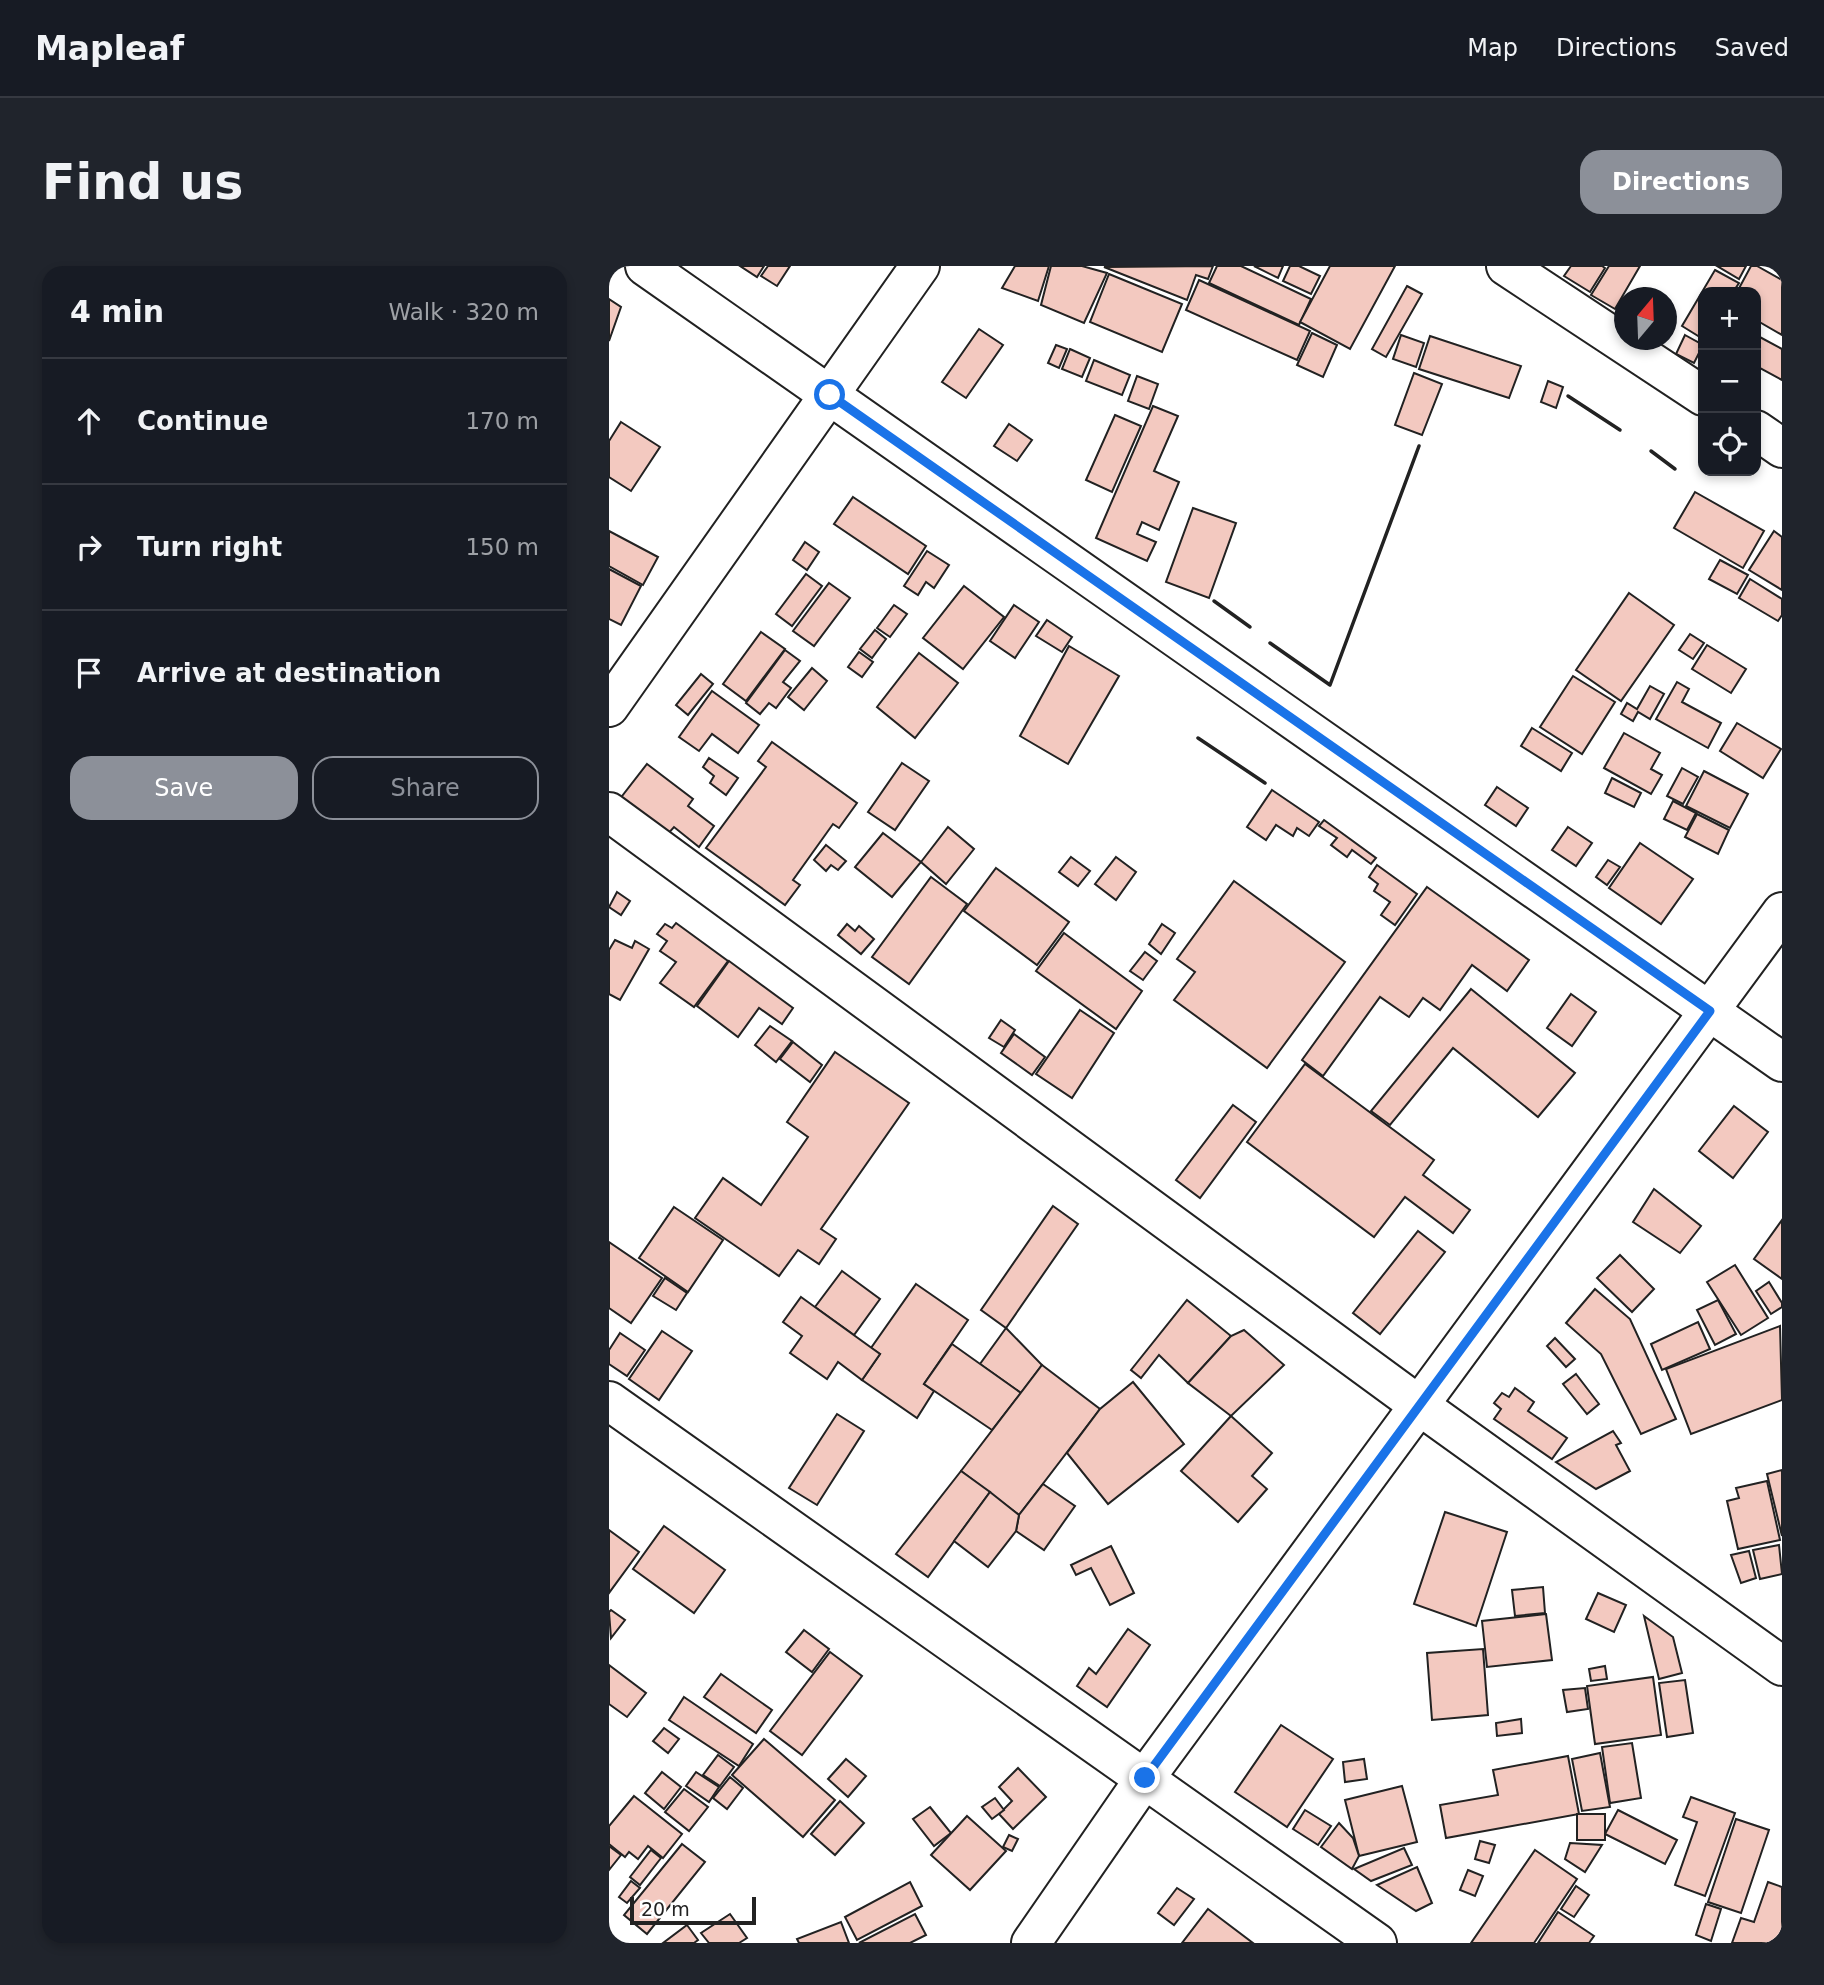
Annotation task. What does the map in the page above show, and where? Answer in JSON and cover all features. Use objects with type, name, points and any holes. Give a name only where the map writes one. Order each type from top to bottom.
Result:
[{"type":"street","points":[[645,266],[1782,1062]]},
{"type":"street","points":[[609,707],[919,266]]},
{"type":"street","points":[[1506,266],[1698,393]]},
{"type":"street","points":[[1761,433],[1782,448]]},
{"type":"street","points":[[609,812],[1420,1406],[1782,1666]]},
{"type":"street","points":[[1031,1943],[1145,1778],[1782,912]]},
{"type":"street","points":[[609,1401],[1377,1943]]},
{"type":"building","points":[[740,266],[764,266],[757,277]]},
{"type":"building","points":[[768,266],[790,266],[777,286],[761,276]]},
{"type":"building","points":[[1015,266],[1049,266],[1038,301],[1002,288]]},
{"type":"building","points":[[1051,266],[1082,266],[1107,273],[1084,323],[1041,305]]},
{"type":"building","points":[[1213,266],[1208,279],[1196,275],[1187,300],[1104,267]]},
{"type":"building","points":[[1217,266],[1241,266],[1311,299],[1299,325],[1209,283]]},
{"type":"building","points":[[1254,266],[1283,266],[1278,278]]},
{"type":"building","points":[[1290,266],[1299,266],[1320,276],[1311,294],[1283,281]]},
{"type":"building","points":[[1330,266],[1395,266],[1350,349],[1300,322]]},
{"type":"building","points":[[1571,266],[1605,268],[1590,292],[1564,276]]},
{"type":"building","points":[[1609,266],[1640,266],[1628,287],[1614,287],[1614,308],[1591,295]]},
{"type":"building","points":[[1717,266],[1746,266],[1739,279]]},
{"type":"building","points":[[1751,266],[1757,266],[1782,280],[1782,335],[1761,323],[1761,287],[1740,287]]},
{"type":"building","points":[[1715,270],[1739,283],[1736,287],[1705,287]]},
{"type":"building","points":[[1109,274],[1182,304],[1162,352],[1090,322]]},
{"type":"building","points":[[1199,280],[1310,331],[1297,360],[1186,310]]},
{"type":"building","points":[[1407,286],[1422,294],[1386,357],[1372,349]]},
{"type":"building","points":[[609,299],[621,307],[609,341]]},
{"type":"building","points":[[1698,299],[1698,336],[1682,326]]},
{"type":"building","points":[[979,329],[1003,345],[966,398],[942,382]]},
{"type":"building","points":[[1312,333],[1337,345],[1323,377],[1297,365]]},
{"type":"building","points":[[1401,335],[1424,343],[1416,367],[1393,359]]},
{"type":"building","points":[[1685,335],[1698,342],[1698,355],[1694,363],[1676,354]]},
{"type":"building","points":[[1430,336],[1521,366],[1509,398],[1419,369]]},
{"type":"building","points":[[1761,338],[1782,349],[1782,380],[1761,369]]},
{"type":"building","points":[[1056,345],[1067,349],[1059,368],[1048,363]]},
{"type":"building","points":[[1070,349],[1090,358],[1082,377],[1062,369]]},
{"type":"building","points":[[1094,360],[1130,375],[1122,395],[1086,381]]},
{"type":"building","points":[[1414,373],[1442,384],[1422,435],[1395,425]]},
{"type":"building","points":[[1137,376],[1158,384],[1149,409],[1128,401]]},
{"type":"building","points":[[1548,381],[1563,387],[1556,408],[1541,402]]},
{"type":"building","points":[[1153,406],[1178,416],[1154,471],[1179,482],[1159,530],[1142,522],[1137,534],[1156,542],[1147,561],[1096,538]]},
{"type":"building","points":[[1115,415],[1141,426],[1112,492],[1086,480]]},
{"type":"building","points":[[621,422],[660,447],[631,491],[609,477],[609,441]]},
{"type":"building","points":[[1009,424],[1032,440],[1017,461],[994,446]]},
{"type":"building","points":[[1695,492],[1764,531],[1743,568],[1674,528]]},
{"type":"building","points":[[853,497],[926,546],[908,574],[834,524]]},
{"type":"building","points":[[1193,508],[1236,523],[1209,598],[1166,582]]},
{"type":"building","points":[[609,531],[658,557],[643,585],[609,566]]},
{"type":"building","points":[[1774,531],[1782,537],[1782,590],[1749,570]]},
{"type":"building","points":[[805,542],[819,552],[807,570],[793,560]]},
{"type":"building","points":[[927,551],[949,565],[934,588],[926,582],[918,595],[904,586]]},
{"type":"building","points":[[1720,560],[1748,575],[1737,594],[1709,579]]},
{"type":"building","points":[[609,569],[641,586],[621,625],[609,619]]},
{"type":"building","points":[[806,574],[822,586],[792,626],[776,614]]},
{"type":"building","points":[[1750,579],[1782,599],[1782,615],[1778,621],[1739,598]]},
{"type":"building","points":[[829,583],[850,598],[814,646],[793,631]]},
{"type":"building","points":[[964,586],[1004,617],[963,669],[923,638]]},
{"type":"building","points":[[1629,593],[1674,625],[1621,701],[1576,670]]},
{"type":"building","points":[[894,605],[907,614],[890,637],[877,628]]},
{"type":"building","points":[[1014,605],[1039,622],[1015,658],[990,641]]},
{"type":"building","points":[[1047,620],[1072,637],[1062,652],[1036,636]]},
{"type":"building","points":[[875,630],[886,639],[872,658],[860,649]]},
{"type":"building","points":[[761,632],[785,649],[746,701],[723,684]]},
{"type":"building","points":[[1690,634],[1704,643],[1693,659],[1679,650]]},
{"type":"building","points":[[1707,645],[1746,669],[1731,693],[1692,669]]},
{"type":"building","points":[[1069,646],[1119,676],[1068,764],[1020,736]]},
{"type":"building","points":[[785,650],[800,661],[783,682],[791,688],[776,708],[769,703],[760,714],[746,703]]},
{"type":"building","points":[[859,652],[873,662],[862,677],[848,667]]},
{"type":"building","points":[[919,653],[958,683],[915,738],[877,707]]},
{"type":"building","points":[[812,668],[827,681],[804,710],[788,697]]},
{"type":"building","points":[[701,674],[713,684],[688,715],[676,705]]},
{"type":"building","points":[[1573,676],[1615,702],[1582,754],[1540,727]]},
{"type":"building","points":[[1677,682],[1689,689],[1682,702],[1721,723],[1708,748],[1656,719]]},
{"type":"building","points":[[1650,686],[1664,694],[1650,719],[1638,712],[1633,721],[1621,714],[1627,703],[1637,709]]},
{"type":"building","points":[[712,691],[759,725],[738,753],[712,734],[699,751],[679,737]]},
{"type":"building","points":[[1737,723],[1781,749],[1763,778],[1720,751]]},
{"type":"building","points":[[1532,728],[1572,753],[1561,771],[1521,746]]},
{"type":"building","points":[[1624,733],[1660,753],[1651,769],[1662,775],[1651,794],[1604,768]]},
{"type":"building","points":[[772,742],[857,803],[839,828],[833,824],[793,880],[800,885],[785,905],[706,848],[766,767],[758,761]]},
{"type":"building","points":[[709,758],[738,778],[726,795],[710,783],[714,776],[703,767]]},
{"type":"building","points":[[902,763],[929,781],[895,830],[868,812]]},
{"type":"building","points":[[647,764],[693,799],[688,806],[714,826],[699,847],[674,827],[666,836],[619,800]]},
{"type":"building","points":[[1682,768],[1698,777],[1683,804],[1667,796]]},
{"type":"building","points":[[1704,771],[1748,794],[1730,828],[1686,806]]},
{"type":"building","points":[[1612,778],[1641,793],[1634,807],[1605,793]]},
{"type":"building","points":[[1497,787],[1528,808],[1516,826],[1485,805]]},
{"type":"building","points":[[1272,790],[1319,822],[1309,836],[1297,828],[1293,836],[1276,825],[1266,840],[1247,827]]},
{"type":"building","points":[[1673,801],[1696,813],[1687,830],[1664,819]]},
{"type":"building","points":[[1697,814],[1729,830],[1718,854],[1685,837]]},
{"type":"building","points":[[1324,820],[1376,858],[1371,864],[1352,850],[1347,857],[1331,845],[1337,838],[1319,826]]},
{"type":"building","points":[[948,827],[974,849],[946,884],[921,862]]},
{"type":"building","points":[[1568,827],[1592,843],[1576,866],[1552,850]]},
{"type":"building","points":[[883,833],[921,862],[892,897],[855,867]]},
{"type":"building","points":[[1640,843],[1693,879],[1661,924],[1609,888]]},
{"type":"building","points":[[826,845],[846,861],[838,870],[831,865],[826,871],[814,860]]},
{"type":"building","points":[[1071,857],[1090,871],[1078,886],[1059,872]]},
{"type":"building","points":[[1116,857],[1136,872],[1116,900],[1095,884]]},
{"type":"building","points":[[1608,860],[1620,867],[1607,885],[1596,877]]},
{"type":"building","points":[[1377,865],[1417,894],[1395,925],[1381,915],[1390,902],[1374,891],[1378,884],[1369,877]]},
{"type":"building","points":[[996,868],[1069,922],[1037,965],[964,911]]},
{"type":"building","points":[[931,877],[967,904],[909,984],[872,957]]},
{"type":"building","points":[[1234,881],[1345,962],[1267,1068],[1174,1000],[1195,972],[1177,959]]},
{"type":"building","points":[[1427,887],[1529,960],[1507,991],[1472,965],[1440,1010],[1423,998],[1409,1017],[1380,997],[1323,1076],[1302,1060]]},
{"type":"building","points":[[617,892],[630,901],[621,915],[609,907]]},
{"type":"building","points":[[676,923],[728,961],[694,1007],[660,983],[676,962],[660,951],[667,941],[657,934],[665,924],[672,928]]},
{"type":"building","points":[[847,924],[855,931],[859,926],[874,939],[861,954],[838,935]]},
{"type":"building","points":[[1162,924],[1175,933],[1161,954],[1149,944]]},
{"type":"building","points":[[1064,933],[1142,991],[1116,1029],[1036,971]]},
{"type":"building","points":[[615,940],[632,948],[635,941],[649,949],[620,1000],[609,994],[609,950]]},
{"type":"building","points":[[1145,952],[1157,961],[1143,980],[1130,971]]},
{"type":"building","points":[[729,961],[793,1008],[782,1024],[759,1008],[738,1037],[697,1006]]},
{"type":"building","points":[[1471,989],[1575,1073],[1538,1117],[1453,1048],[1390,1125],[1371,1111]]},
{"type":"building","points":[[1571,994],[1596,1012],[1572,1046],[1547,1028]]},
{"type":"building","points":[[1080,1010],[1114,1033],[1072,1098],[1036,1074]]},
{"type":"building","points":[[1001,1020],[1015,1030],[1004,1047],[989,1038]]},
{"type":"building","points":[[770,1026],[792,1041],[776,1062],[755,1045]]},
{"type":"building","points":[[1014,1034],[1045,1057],[1032,1075],[1001,1053]]},
{"type":"building","points":[[793,1042],[822,1065],[810,1082],[780,1059]]},
{"type":"building","points":[[835,1052],[909,1103],[821,1229],[836,1239],[819,1264],[798,1250],[779,1276],[695,1218],[723,1178],[761,1205],[808,1137],[787,1122]]},
{"type":"building","points":[[1305,1064],[1434,1160],[1423,1175],[1470,1210],[1453,1233],[1405,1197],[1374,1237],[1247,1142]]},
{"type":"building","points":[[1233,1105],[1256,1122],[1200,1198],[1176,1180]]},
{"type":"building","points":[[1734,1106],[1768,1132],[1733,1178],[1699,1151]]},
{"type":"building","points":[[1654,1189],[1701,1226],[1680,1253],[1633,1222]]},
{"type":"building","points":[[1053,1206],[1078,1224],[1006,1328],[981,1310]]},
{"type":"building","points":[[674,1207],[723,1240],[688,1292],[639,1258]]},
{"type":"building","points":[[1782,1220],[1782,1279],[1754,1259]]},
{"type":"building","points":[[1418,1231],[1445,1252],[1380,1334],[1353,1313]]},
{"type":"building","points":[[609,1242],[662,1278],[631,1323],[609,1308]]},
{"type":"building","points":[[1620,1255],[1654,1289],[1632,1312],[1597,1278]]},
{"type":"building","points":[[1735,1265],[1768,1318],[1741,1335],[1707,1282]]},
{"type":"building","points":[[842,1271],[880,1299],[854,1335],[815,1307]]},
{"type":"building","points":[[665,1278],[687,1293],[676,1310],[653,1296]]},
{"type":"building","points":[[1769,1282],[1782,1303],[1782,1307],[1771,1314],[1756,1291]]},
{"type":"building","points":[[916,1284],[968,1320],[924,1384],[934,1391],[917,1418],[862,1380],[880,1354],[871,1348]]},
{"type":"building","points":[[1595,1289],[1630,1319],[1676,1419],[1641,1434],[1601,1354],[1566,1323]]},
{"type":"building","points":[[801,1297],[880,1354],[862,1380],[838,1362],[827,1379],[790,1353],[802,1336],[783,1322]]},
{"type":"building","points":[[1187,1300],[1231,1336],[1188,1383],[1159,1355],[1141,1378],[1131,1370]]},
{"type":"building","points":[[1718,1300],[1736,1334],[1715,1345],[1697,1310]]},
{"type":"building","points":[[1698,1322],[1710,1349],[1662,1370],[1651,1344]]},
{"type":"building","points":[[1780,1326],[1782,1400],[1691,1434],[1666,1369]]},
{"type":"building","points":[[1006,1328],[1042,1365],[1021,1393],[980,1364]]},
{"type":"building","points":[[1244,1330],[1284,1365],[1231,1416],[1188,1383],[1231,1336]]},
{"type":"building","points":[[662,1331],[692,1351],[659,1400],[629,1379]]},
{"type":"building","points":[[620,1333],[645,1350],[627,1376],[609,1364],[609,1350]]},
{"type":"building","points":[[1555,1338],[1575,1359],[1566,1367],[1547,1346]]},
{"type":"building","points":[[952,1344],[1021,1393],[992,1430],[924,1384]]},
{"type":"building","points":[[1042,1365],[1100,1409],[1019,1515],[961,1471]]},
{"type":"building","points":[[1576,1374],[1599,1404],[1587,1414],[1563,1384]]},
{"type":"building","points":[[1133,1382],[1184,1444],[1108,1504],[1067,1453],[1100,1409]]},
{"type":"building","points":[[1515,1388],[1534,1402],[1528,1411],[1567,1438],[1552,1459],[1494,1419],[1501,1409],[1494,1403],[1502,1393],[1509,1397]]},
{"type":"building","points":[[837,1414],[864,1431],[817,1505],[789,1488]]},
{"type":"building","points":[[1231,1416],[1272,1453],[1252,1476],[1267,1489],[1238,1522],[1181,1471]]},
{"type":"building","points":[[1613,1431],[1621,1443],[1616,1445],[1630,1471],[1596,1489],[1556,1462]]},
{"type":"building","points":[[1782,1470],[1782,1536],[1767,1474]]},
{"type":"building","points":[[961,1471],[990,1492],[928,1577],[896,1554]]},
{"type":"building","points":[[1767,1481],[1780,1540],[1738,1549],[1727,1501],[1739,1498],[1736,1488]]},
{"type":"building","points":[[1043,1484],[1075,1506],[1044,1550],[1016,1531],[1019,1515]]},
{"type":"building","points":[[990,1492],[1019,1515],[1016,1531],[988,1567],[954,1541]]},
{"type":"building","points":[[1445,1512],[1507,1532],[1476,1626],[1414,1604]]},
{"type":"building","points":[[664,1526],[725,1570],[694,1613],[633,1569]]},
{"type":"building","points":[[609,1530],[639,1552],[609,1593]]},
{"type":"building","points":[[1779,1545],[1782,1574],[1760,1579],[1753,1550]]},
{"type":"building","points":[[1111,1546],[1134,1593],[1110,1605],[1091,1568],[1076,1575],[1071,1565]]},
{"type":"building","points":[[1749,1551],[1756,1578],[1741,1583],[1731,1555]]},
{"type":"building","points":[[1543,1587],[1545,1613],[1515,1616],[1512,1590]]},
{"type":"building","points":[[1598,1593],[1626,1605],[1614,1632],[1586,1619]]},
{"type":"building","points":[[611,1610],[625,1620],[611,1638],[609,1612]]},
{"type":"building","points":[[1546,1614],[1552,1660],[1487,1667],[1482,1621]]},
{"type":"building","points":[[1644,1616],[1673,1637],[1682,1673],[1659,1679]]},
{"type":"building","points":[[1128,1629],[1150,1645],[1107,1707],[1077,1686],[1089,1668],[1096,1674]]},
{"type":"building","points":[[804,1630],[829,1649],[812,1672],[786,1652]]},
{"type":"building","points":[[1483,1649],[1488,1715],[1432,1720],[1427,1653]]},
{"type":"building","points":[[830,1652],[862,1676],[802,1755],[770,1731]]},
{"type":"building","points":[[609,1665],[646,1693],[627,1717],[609,1704]]},
{"type":"building","points":[[1605,1666],[1607,1679],[1591,1681],[1589,1669]]},
{"type":"building","points":[[721,1674],[772,1710],[756,1733],[704,1697]]},
{"type":"building","points":[[1653,1677],[1661,1735],[1595,1744],[1587,1686]]},
{"type":"building","points":[[1685,1680],[1693,1733],[1667,1737],[1659,1683]]},
{"type":"building","points":[[1585,1688],[1588,1709],[1567,1712],[1563,1690]]},
{"type":"building","points":[[684,1697],[753,1744],[739,1766],[669,1720]]},
{"type":"building","points":[[1521,1719],[1522,1733],[1497,1736],[1496,1723]]},
{"type":"building","points":[[1281,1725],[1333,1759],[1287,1827],[1235,1792]]},
{"type":"building","points":[[664,1728],[679,1739],[668,1753],[653,1741]]},
{"type":"building","points":[[764,1739],[835,1800],[803,1837],[732,1775]]},
{"type":"building","points":[[1632,1743],[1641,1798],[1610,1803],[1602,1747]]},
{"type":"building","points":[[1600,1753],[1610,1807],[1582,1811],[1572,1759]]},
{"type":"building","points":[[718,1755],[734,1767],[720,1786],[703,1775]]},
{"type":"building","points":[[1568,1756],[1579,1814],[1446,1838],[1440,1805],[1498,1795],[1493,1770]]},
{"type":"building","points":[[846,1759],[866,1776],[848,1797],[828,1779]]},
{"type":"building","points":[[1364,1759],[1367,1779],[1345,1782],[1343,1762]]},
{"type":"building","points":[[1018,1768],[1046,1797],[1013,1829],[999,1814],[1012,1801],[999,1787]]},
{"type":"building","points":[[662,1772],[681,1787],[664,1809],[645,1793]]},
{"type":"building","points":[[696,1772],[719,1787],[709,1802],[686,1786]]},
{"type":"building","points":[[730,1777],[743,1788],[727,1809],[713,1798]]},
{"type":"building","points":[[1402,1786],[1417,1842],[1359,1856],[1345,1800]]},
{"type":"building","points":[[684,1789],[708,1807],[689,1831],[665,1812]]},
{"type":"building","points":[[634,1796],[682,1834],[663,1858],[648,1846],[638,1859],[629,1852],[625,1857],[609,1844],[609,1826]]},
{"type":"building","points":[[1691,1797],[1735,1813],[1705,1896],[1675,1885],[1697,1822],[1683,1817]]},
{"type":"building","points":[[995,1798],[1004,1810],[992,1819],[982,1807]]},
{"type":"building","points":[[840,1801],[864,1823],[835,1855],[811,1834]]},
{"type":"building","points":[[930,1807],[951,1833],[934,1846],[913,1819]]},
{"type":"building","points":[[1305,1810],[1331,1826],[1318,1845],[1293,1829]]},
{"type":"building","points":[[1618,1810],[1677,1840],[1665,1864],[1605,1834]]},
{"type":"building","points":[[1577,1814],[1605,1814],[1605,1840],[1577,1840]]},
{"type":"building","points":[[967,1816],[1006,1851],[970,1890],[931,1855]]},
{"type":"building","points":[[1736,1819],[1769,1830],[1741,1913],[1708,1902]]},
{"type":"building","points":[[1339,1823],[1353,1838],[1359,1856],[1352,1869],[1321,1847]]},
{"type":"building","points":[[1009,1835],[1018,1839],[1012,1851],[1003,1847]]},
{"type":"building","points":[[1480,1841],[1495,1845],[1489,1863],[1475,1859]]},
{"type":"building","points":[[1570,1843],[1602,1845],[1585,1872],[1565,1859]]},
{"type":"building","points":[[682,1844],[705,1862],[647,1934],[624,1915]]},
{"type":"building","points":[[609,1846],[621,1855],[609,1870]]},
{"type":"building","points":[[1404,1848],[1412,1865],[1371,1881],[1354,1869]]},
{"type":"building","points":[[651,1850],[661,1858],[640,1885],[630,1877]]},
{"type":"building","points":[[1535,1850],[1577,1879],[1534,1943],[1471,1943]]},
{"type":"building","points":[[1417,1867],[1432,1903],[1416,1911],[1377,1885]]},
{"type":"building","points":[[1468,1870],[1483,1876],[1475,1896],[1460,1890]]},
{"type":"building","points":[[631,1881],[640,1888],[627,1903],[619,1897]]},
{"type":"building","points":[[910,1882],[922,1906],[857,1940],[845,1917]]},
{"type":"building","points":[[1768,1882],[1782,1887],[1782,1943],[1732,1943],[1741,1918],[1754,1922]]},
{"type":"building","points":[[1576,1886],[1589,1895],[1574,1917],[1561,1909]]},
{"type":"building","points":[[1177,1888],[1194,1899],[1174,1925],[1158,1913]]},
{"type":"building","points":[[1706,1904],[1721,1909],[1711,1941],[1696,1935]]},
{"type":"building","points":[[1208,1909],[1253,1943],[1182,1943]]},
{"type":"building","points":[[1558,1912],[1594,1936],[1589,1943],[1538,1943]]},
{"type":"building","points":[[730,1914],[747,1938],[739,1943],[709,1943],[701,1933]]},
{"type":"building","points":[[915,1914],[926,1935],[910,1943],[859,1943]]},
{"type":"building","points":[[841,1922],[849,1943],[799,1943],[797,1939]]},
{"type":"building","points":[[687,1925],[698,1940],[694,1943],[663,1943]]},
{"type":"wall","points":[[1568,396],[1620,430]]},
{"type":"wall","points":[[1270,643],[1330,685],[1419,446]]},
{"type":"wall","points":[[1651,451],[1675,469]]},
{"type":"wall","points":[[1214,601],[1250,627]]},
{"type":"wall","points":[[1198,738],[1265,783]]},
{"type":"route","points":[[830,395],[1710,1011],[1145,1778]]}]
